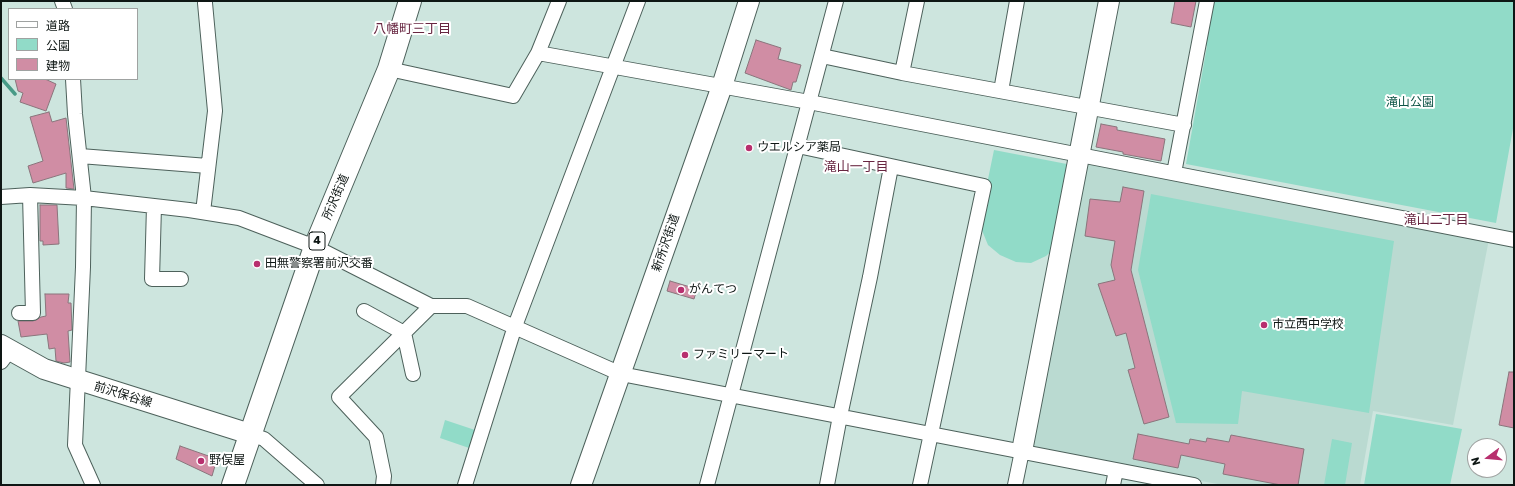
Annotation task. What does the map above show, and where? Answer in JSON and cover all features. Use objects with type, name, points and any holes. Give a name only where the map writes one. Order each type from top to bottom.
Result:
[{"type":"main road","name":"所沢街道","points":[[233,485],[315,247],[389,69],[410,1]]},
{"type":"street","points":[[389,69],[513,96],[538,53],[559,1]]},
{"type":"street","points":[[465,485],[515,326],[638,1]]},
{"type":"street","name":"新所沢街道","points":[[581,485],[722,86],[749,1]]},
{"type":"street","points":[[707,485],[836,1]]},
{"type":"street","points":[[902,73],[917,1]]},
{"type":"street","points":[[1001,91],[1017,1]]},
{"type":"street","points":[[1015,485],[1109,1]]},
{"type":"street","points":[[1174,173],[1207,1]]},
{"type":"street","points":[[203,212],[215,111],[205,3]]},
{"type":"street","points":[[538,53],[809,102],[1514,240]]},
{"type":"street","points":[[822,56],[902,73],[1184,125]]},
{"type":"street","points":[[73,80],[75,114],[84,198],[75,445],[93,485]]},
{"type":"street","points":[[798,146],[984,186],[920,485]]},
{"type":"street","points":[[80,156],[208,166]]},
{"type":"street","points":[[827,485],[891,167]]},
{"type":"street","points":[[19,313],[32,313],[30,195]]},
{"type":"street","points":[[1,197],[30,195],[84,198],[203,212],[239,218],[315,247],[431,306],[467,306],[621,374],[1022,451],[1116,470],[1162,482],[1194,485]]},
{"type":"street","points":[[154,206],[152,279],[181,279]]},
{"type":"street","points":[[383,485],[384,476],[376,437],[339,398],[431,306]]},
{"type":"street","points":[[364,312],[404,333],[413,374]]},
{"type":"street","name":"前沢保谷線","points":[[4,352],[78,382],[250,434]]},
{"type":"street","points":[[250,434],[264,439],[317,485]]},
{"type":"street","points":[[1114,485],[1116,470]]},
{"type":"shaded area","name":"市立西中学校","points":[[1089,160],[1489,239],[1453,425],[1373,411],[1360,485],[1223,485],[1032,450]]},
{"type":"green space","name":"滝山公園","points":[[1213,1],[1514,1],[1514,123],[1496,223],[1186,164],[1207,46],[1204,45]]},
{"type":"green space","points":[[994,150],[1072,165],[1058,245],[1046,256],[1031,263],[1016,262],[1000,255],[988,245],[979,223]]},
{"type":"green space","points":[[1151,194],[1394,241],[1369,413],[1242,391],[1238,424],[1176,423],[1138,270]]},
{"type":"green space","points":[[1376,414],[1462,429],[1450,485],[1364,485]]},
{"type":"green space","points":[[445,420],[478,431],[472,449],[440,438]]},
{"type":"green space","points":[[1332,439],[1352,443],[1345,485],[1324,485]]},
{"type":"building","points":[[1175,1],[1196,1],[1191,27],[1171,23]]},
{"type":"building","points":[[756,40],[781,48],[778,59],[801,65],[796,82],[793,82],[791,90],[745,73]]},
{"type":"building","points":[[15,80],[47,80],[56,84],[46,111],[20,102],[23,93],[18,91]]},
{"type":"building","points":[[49,112],[52,122],[66,118],[74,189],[66,188],[66,173],[33,183],[28,166],[43,161],[30,117]]},
{"type":"building","points":[[1101,124],[1117,127],[1117,130],[1165,139],[1161,161],[1096,147]]},
{"type":"building","points":[[1123,187],[1144,191],[1131,270],[1169,417],[1144,424],[1128,370],[1135,368],[1126,333],[1116,336],[1098,284],[1115,280],[1111,265],[1115,241],[1085,236],[1090,199],[1120,202]]},
{"type":"building","points":[[40,205],[57,205],[59,244],[43,245],[43,241],[40,241]]},
{"type":"building","points":[[670,281],[697,289],[694,299],[667,291]]},
{"type":"building","points":[[45,294],[69,294],[68,303],[71,303],[72,330],[68,331],[70,362],[64,363],[56,361],[55,348],[49,349],[47,334],[21,337],[18,321],[33,321],[46,316]]},
{"type":"building","points":[[1509,372],[1514,372],[1514,428],[1499,425]]},
{"type":"building","points":[[1138,434],[1189,444],[1190,439],[1206,442],[1207,438],[1229,442],[1231,435],[1304,449],[1298,485],[1281,485],[1223,474],[1225,464],[1181,455],[1178,468],[1133,459]]},
{"type":"building","points":[[180,446],[217,459],[212,476],[176,459]]},
{"type":"waterway","points":[[1,78],[15,94]]},
{"type":"place","name":"ウエルシア薬局","points":[[749,148]]},
{"type":"place","name":"田無警察署前沢交番","points":[[257,264]]},
{"type":"place","name":"がんてつ","points":[[681,290]]},
{"type":"place","name":"市立西中学校","points":[[1264,325]]},
{"type":"place","name":"ファミリーマート","points":[[685,355]]},
{"type":"place","name":"野俣屋","points":[[201,461]]},
{"type":"district","name":"八幡町三丁目","points":[[412,29]]},
{"type":"district","name":"滝山一丁目","points":[[856,167]]},
{"type":"district","name":"滝山二丁目","points":[[1436,220]]}]
